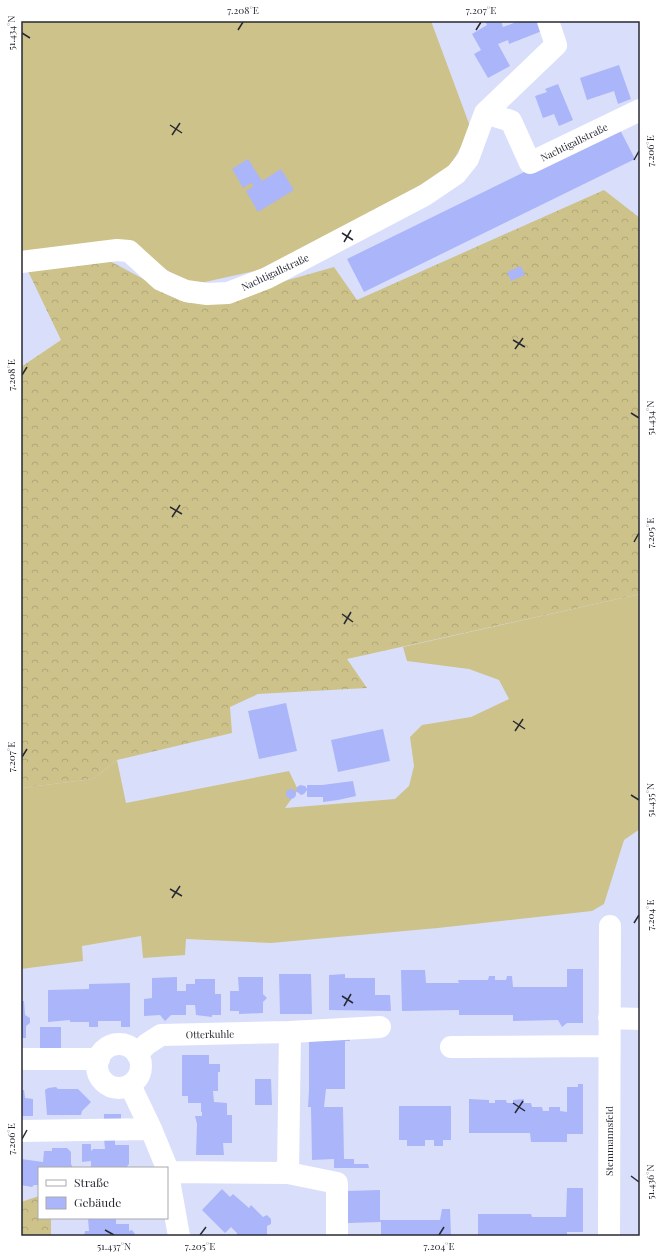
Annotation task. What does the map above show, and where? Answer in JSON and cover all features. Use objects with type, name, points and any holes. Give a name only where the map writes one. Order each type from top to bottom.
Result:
[{"type":"street","name":"Nachtigallstraße","points":[[21,262],[117,250],[129,251],[161,280],[186,291],[207,294],[228,293],[267,278],[442,186],[456,174],[468,159],[485,113],[556,45],[548,21]]},
{"type":"street","name":"Nachtigallstraße","points":[[485,113],[511,121],[530,163],[640,110]]},
{"type":"street","name":"Stemmannsfeld","points":[[609,1236],[610,926]]},
{"type":"street","points":[[609,1018],[640,1019]]},
{"type":"street","name":"Otterkuhle","points":[[137,1054],[161,1035],[290,1032],[380,1027]]},
{"type":"street","points":[[288,1173],[290,1032]]},
{"type":"street","points":[[113,1045],[126,1046],[137,1054],[140,1060],[141,1068],[136,1081],[130,1085],[116,1088],[102,1080],[97,1066],[102,1053],[113,1045]]},
{"type":"street","points":[[451,1047],[609,1046]]},
{"type":"street","points":[[21,1059],[99,1059]]},
{"type":"street","points":[[130,1085],[151,1129],[166,1167]]},
{"type":"street","points":[[21,1131],[151,1129]]},
{"type":"street","points":[[168,1170],[288,1173],[337,1183],[337,1236]]},
{"type":"street","points":[[168,1176],[178,1236]]},
{"type":"green space","points":[[21,21],[431,21],[471,129],[444,177],[268,268],[191,285],[123,243],[21,256]]},
{"type":"green space","points":[[604,190],[640,218],[640,594],[347,659],[367,688],[258,694],[230,707],[232,733],[117,760],[93,779],[21,788],[21,367],[61,340],[26,267],[108,260],[188,303],[229,297],[334,267],[357,300]]},
{"type":"green space","points":[[640,594],[640,829],[624,840],[604,904],[592,911],[438,928],[271,943],[186,939],[185,955],[143,958],[141,936],[82,946],[83,961],[21,969],[21,788],[93,779],[117,760],[126,803],[289,771],[298,790],[285,808],[395,799],[409,786],[414,766],[410,737],[422,725],[471,717],[509,699],[499,680],[469,669],[407,661],[403,647]]},
{"type":"green space","points":[[38,1196],[38,1219],[51,1219],[51,1236],[21,1236],[21,1202]]},
{"type":"building","points":[[485,21],[501,21],[503,27],[519,21],[538,21],[542,31],[509,44],[508,40],[498,44],[510,66],[488,78],[474,54],[481,50],[472,34],[487,25]]},
{"type":"building","points":[[619,65],[631,99],[618,104],[614,91],[587,100],[580,78]]},
{"type":"building","points":[[558,84],[573,120],[559,126],[554,114],[543,118],[535,96],[547,92],[545,89]]},
{"type":"building","points":[[618,126],[635,159],[364,292],[347,259]]},
{"type":"building","points":[[248,159],[262,181],[281,169],[294,190],[258,212],[246,191],[254,186],[251,183],[243,188],[232,169]]},
{"type":"building","points":[[521,266],[525,275],[511,281],[507,272]]},
{"type":"building","points":[[286,703],[297,751],[259,759],[248,711]]},
{"type":"building","points":[[383,729],[390,761],[338,772],[331,740]]},
{"type":"building","points":[[353,781],[356,796],[338,800],[323,802],[323,797],[307,797],[307,790],[301,795],[296,791],[297,787],[300,785],[305,786],[307,789],[307,785],[322,785]]},
{"type":"building","points":[[289,789],[293,789],[296,794],[293,799],[289,799],[286,796],[286,792]]},
{"type":"building","points":[[567,969],[583,969],[583,1023],[567,1023],[562,1027],[558,1020],[513,1021],[513,1015],[459,1015],[459,1010],[402,1011],[401,970],[425,970],[426,983],[459,983],[458,980],[488,980],[489,976],[495,976],[495,980],[506,980],[507,976],[512,976],[513,987],[567,987]]},
{"type":"building","points":[[279,974],[311,974],[312,1014],[280,1014]]},
{"type":"building","points":[[345,974],[345,978],[375,978],[375,995],[390,995],[391,1011],[329,1010],[329,975]]},
{"type":"building","points":[[177,977],[177,991],[186,991],[186,984],[195,984],[195,979],[215,979],[215,994],[221,994],[221,1015],[212,1015],[212,1017],[196,1015],[195,1005],[186,1005],[186,1015],[171,1015],[165,1021],[160,1015],[144,1016],[144,999],[152,998],[152,978]]},
{"type":"building","points":[[238,977],[263,977],[263,994],[267,998],[263,1002],[263,1013],[239,1014],[239,1011],[230,1011],[230,991],[239,991]]},
{"type":"building","points":[[639,980],[640,1009],[638,1009]]},
{"type":"building","points":[[130,983],[130,1027],[121,1027],[121,1021],[98,1021],[98,1027],[89,1027],[89,1022],[70,1022],[70,1020],[48,1022],[48,990],[89,989],[89,984]]},
{"type":"building","points":[[21,1001],[24,1001],[25,1015],[30,1018],[30,1023],[26,1026],[26,1038],[21,1038]]},
{"type":"building","points":[[40,1027],[61,1027],[61,1054],[40,1054]]},
{"type":"building","points":[[350,1032],[350,1041],[345,1041],[345,1089],[326,1089],[324,1107],[343,1107],[344,1159],[354,1159],[354,1164],[368,1164],[369,1168],[334,1168],[334,1159],[312,1160],[311,1107],[308,1107],[309,1041],[330,1041],[329,1033]]},
{"type":"building","points":[[182,1055],[209,1055],[209,1064],[220,1064],[220,1072],[218,1072],[218,1091],[213,1091],[214,1102],[227,1103],[227,1115],[232,1115],[232,1143],[223,1143],[224,1155],[196,1155],[197,1124],[195,1116],[202,1116],[201,1103],[188,1103],[188,1096],[182,1096]]},
{"type":"building","points":[[255,1079],[271,1079],[272,1105],[255,1105]]},
{"type":"building","points":[[578,1084],[583,1084],[583,1134],[567,1134],[567,1142],[531,1142],[530,1133],[469,1133],[469,1099],[489,1100],[489,1103],[495,1103],[495,1100],[506,1100],[507,1103],[513,1103],[513,1100],[524,1099],[524,1103],[531,1103],[532,1107],[542,1107],[543,1111],[549,1111],[549,1107],[560,1107],[560,1111],[567,1112],[567,1087],[578,1087]]},
{"type":"building","points":[[56,1087],[58,1089],[78,1089],[91,1102],[82,1111],[81,1115],[47,1115],[45,1090]]},
{"type":"building","points":[[21,1090],[24,1090],[25,1098],[33,1099],[33,1116],[21,1116]]},
{"type":"building","points":[[399,1106],[451,1106],[451,1140],[443,1140],[443,1146],[434,1146],[434,1140],[425,1140],[425,1146],[407,1146],[407,1140],[399,1140]]},
{"type":"building","points":[[104,1114],[121,1114],[121,1123],[104,1123]]},
{"type":"building","points":[[104,1138],[115,1138],[115,1145],[129,1145],[129,1164],[127,1167],[91,1167],[91,1161],[82,1162],[82,1144],[91,1144],[91,1151],[93,1149],[105,1149]]},
{"type":"building","points":[[52,1148],[67,1148],[71,1152],[72,1167],[38,1167],[38,1185],[34,1185],[32,1187],[21,1185],[21,1159],[43,1162],[44,1151],[52,1151]]},
{"type":"building","points":[[567,1188],[583,1188],[583,1232],[567,1232],[567,1236],[478,1236],[478,1214],[531,1214],[532,1217],[566,1217]]},
{"type":"building","points":[[222,1189],[230,1197],[233,1194],[249,1208],[251,1205],[263,1217],[267,1215],[271,1219],[271,1224],[267,1226],[267,1236],[237,1236],[237,1233],[231,1227],[225,1233],[202,1210]]},
{"type":"building","points":[[380,1190],[380,1220],[440,1220],[442,1209],[450,1209],[451,1236],[381,1236],[381,1222],[348,1223],[347,1191]]},
{"type":"building","points":[[88,1219],[116,1219],[116,1224],[129,1224],[129,1231],[132,1230],[135,1234],[134,1236],[84,1236],[85,1231],[89,1231]]}]
